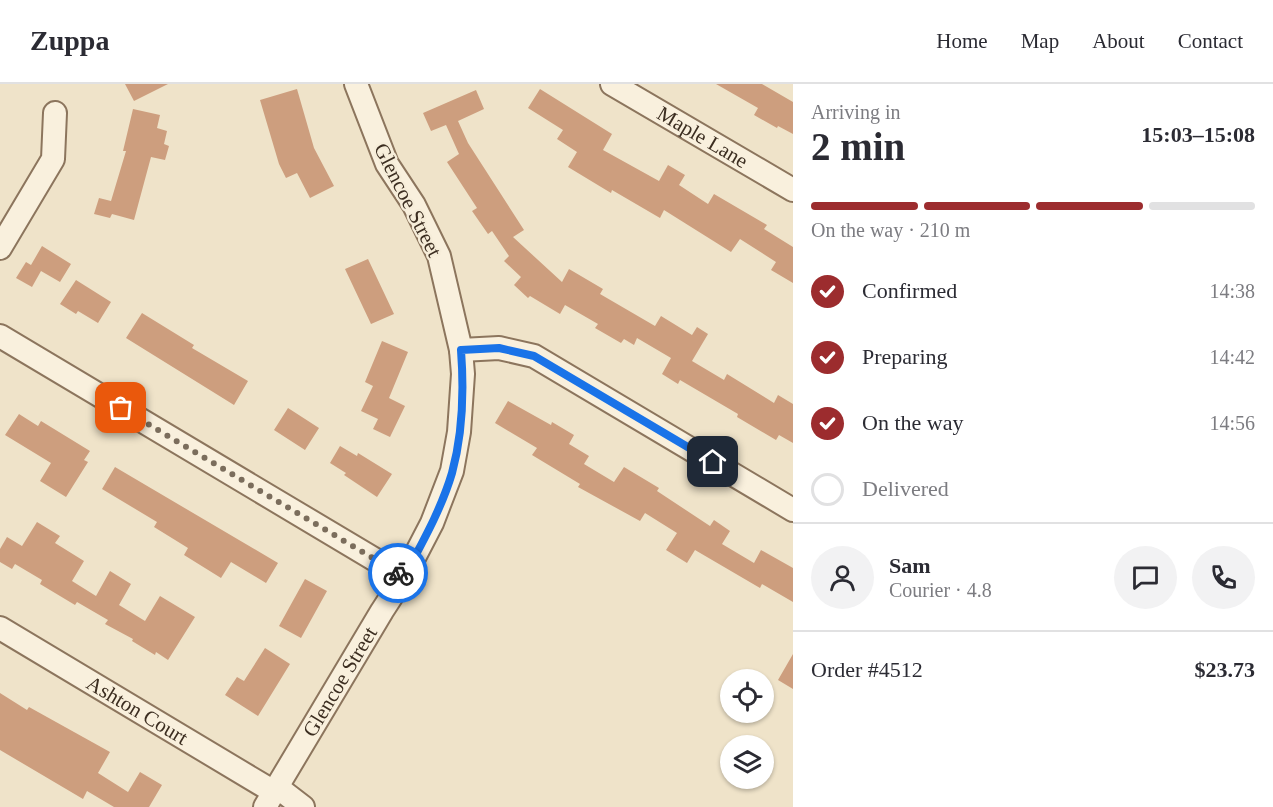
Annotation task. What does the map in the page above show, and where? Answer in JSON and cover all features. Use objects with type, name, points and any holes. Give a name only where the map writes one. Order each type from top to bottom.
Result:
[{"type":"street","name":"Maple Lane","points":[[612,84],[793,190]]},
{"type":"street","name":"Glencoe Street","points":[[272,795],[404,577],[432,523],[452,471],[462,408],[461,350],[439,256],[414,205],[387,164],[363,86]]},
{"type":"street","points":[[0,248],[53,159],[56,113]]},
{"type":"street","points":[[0,336],[404,577]]},
{"type":"street","points":[[461,350],[499,348],[534,356],[793,510]]},
{"type":"street","name":"Ashton Court","points":[[0,628],[272,795],[303,807]]},
{"type":"building","points":[[125,84],[168,84],[134,101]]},
{"type":"building","points":[[716,84],[762,84],[793,102],[793,134],[754,115],[758,108]]},
{"type":"building","points":[[297,89],[314,148],[334,186],[310,198],[297,173],[286,178],[279,164],[260,100]]},
{"type":"building","points":[[540,89],[612,134],[603,150],[659,181],[668,165],[685,175],[679,185],[708,204],[714,194],[767,225],[764,229],[793,247],[793,283],[771,270],[776,262],[740,239],[731,252],[664,210],[660,218],[612,190],[611,193],[568,167],[577,152],[557,139],[563,130],[528,108]]},
{"type":"building","points":[[476,90],[484,109],[458,121],[468,143],[524,230],[513,237],[562,282],[569,269],[603,289],[600,294],[655,326],[661,316],[692,335],[697,327],[708,334],[692,361],[724,380],[727,374],[774,403],[778,395],[793,404],[793,443],[779,435],[776,440],[737,417],[738,414],[680,380],[678,384],[662,374],[671,358],[637,338],[634,345],[624,339],[621,343],[595,328],[598,324],[565,305],[560,314],[530,296],[528,298],[514,285],[521,277],[504,261],[509,256],[492,231],[488,234],[472,211],[477,208],[447,162],[459,154],[446,125],[431,131],[423,113]]},
{"type":"building","points":[[133,109],[160,115],[157,128],[167,131],[164,144],[169,146],[165,160],[151,157],[134,220],[112,214],[110,218],[94,214],[99,198],[111,201],[126,151],[123,151]]},
{"type":"building","points":[[42,246],[71,264],[60,282],[41,271],[32,287],[16,278],[26,262],[31,265]]},
{"type":"building","points":[[368,259],[394,314],[371,324],[345,269]]},
{"type":"building","points":[[76,280],[111,302],[98,323],[60,304]]},
{"type":"building","points":[[142,313],[194,345],[192,348],[248,381],[234,405],[126,338]]},
{"type":"building","points":[[382,341],[408,352],[389,398],[405,406],[390,437],[373,429],[378,419],[361,411],[373,386],[365,382]]},
{"type":"building","points":[[508,401],[574,435],[569,444],[589,456],[584,464],[614,482],[624,467],[659,488],[657,491],[710,526],[714,520],[730,531],[722,544],[754,563],[761,550],[793,568],[793,602],[762,584],[760,588],[695,550],[687,563],[666,550],[677,533],[645,513],[640,521],[578,487],[580,484],[532,455],[537,448],[495,423]]},
{"type":"building","points":[[288,408],[319,428],[305,450],[274,430]]},
{"type":"building","points":[[19,414],[38,426],[41,421],[90,451],[84,460],[88,462],[66,497],[40,481],[51,463],[5,435]]},
{"type":"building","points":[[340,446],[357,456],[358,453],[392,474],[377,497],[330,463]]},
{"type":"building","points":[[115,467],[278,563],[266,583],[231,562],[221,578],[184,555],[188,548],[154,527],[157,522],[102,489]]},
{"type":"building","points":[[37,522],[60,536],[55,543],[84,561],[72,581],[96,596],[110,571],[131,584],[119,605],[145,621],[160,596],[195,617],[168,660],[156,652],[155,655],[132,641],[133,639],[105,624],[108,620],[77,602],[75,605],[40,584],[42,580],[15,564],[12,569],[0,562],[0,549],[7,537],[22,546]]},
{"type":"building","points":[[305,579],[327,591],[301,638],[279,626]]},
{"type":"building","points":[[265,648],[290,664],[258,716],[225,695],[237,677],[244,681]]},
{"type":"building","points":[[793,654],[793,689],[778,680]]},
{"type":"building","points":[[0,693],[27,710],[29,707],[110,752],[98,773],[128,792],[140,772],[162,785],[149,807],[114,807],[87,791],[83,799],[0,750]]},
{"type":"way so far","points":[[121,408],[398,573]]},
{"type":"route","points":[[398,573],[404,577],[432,523],[452,471],[462,408],[461,350],[499,348],[534,356],[713,462]]}]
